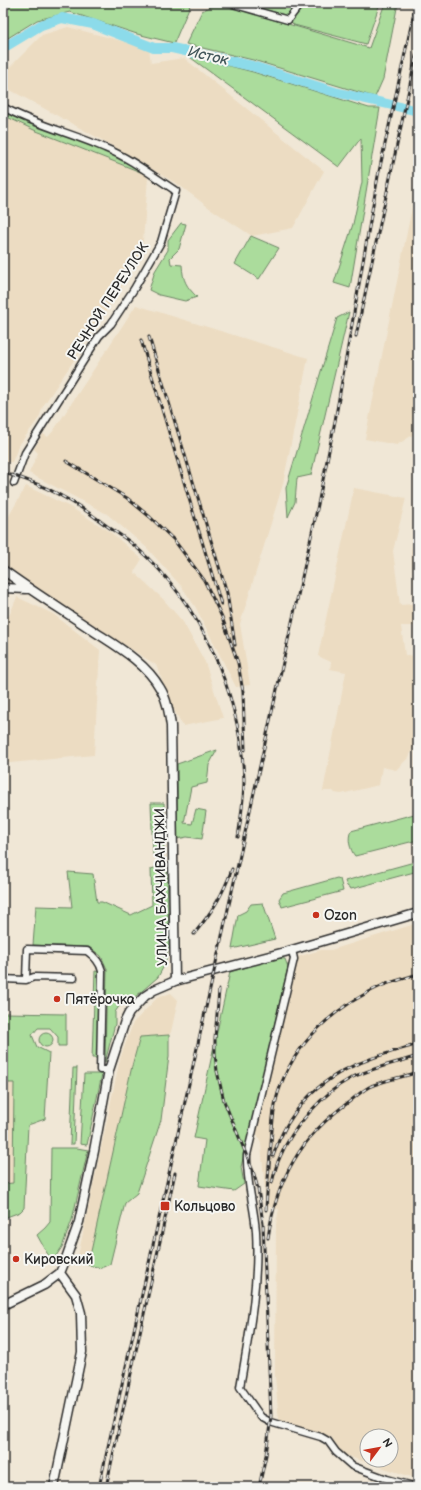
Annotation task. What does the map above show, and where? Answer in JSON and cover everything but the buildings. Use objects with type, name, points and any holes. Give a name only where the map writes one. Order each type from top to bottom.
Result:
[{"type":"main road","name":"УЛИЦА БАХЧИВАНДЖИ","points":[[3,571],[3,582]]},
{"type":"main road","name":"УЛИЦА БАХЧИВАНДЖИ","points":[[3,571],[121,650],[148,673],[160,688],[167,707],[171,726],[175,981],[154,990],[146,996],[129,1013],[125,1021],[109,1070],[79,1222],[60,1273]]},
{"type":"main road","name":"УЛИЦА БАХЧИВАНДЖИ","points":[[3,588],[28,589]]},
{"type":"main road","points":[[175,981],[292,950],[418,913]]},
{"type":"main road","points":[[3,1305],[44,1285],[60,1273],[76,1295],[81,1313],[82,1352],[54,1487]]},
{"type":"street","points":[[230,3],[288,20],[302,3]]},
{"type":"street","name":"РЕЧНОЙ ПЕРЕУЛОК","points":[[3,107],[49,127],[108,149],[146,171],[176,191],[161,242],[111,324],[100,336],[41,426],[25,453],[14,483]]},
{"type":"street","points":[[26,980],[27,949],[87,950],[93,955],[102,971],[100,1070],[109,1070]]},
{"type":"street","points":[[292,950],[294,959],[247,1155],[246,1171],[256,1231],[254,1301],[240,1387],[261,1417],[270,1422],[321,1437],[328,1441],[336,1452],[352,1466],[387,1479],[417,1487]]},
{"type":"street","points":[[3,979],[26,980],[34,977],[74,978]]},
{"type":"shaded area","points":[[68,27],[149,48],[151,63],[184,58],[324,171],[293,228],[252,236],[208,207],[179,185],[111,145],[3,86],[3,74],[42,35]]},
{"type":"shaded area","points":[[3,115],[34,130],[143,173],[148,178],[142,253],[93,332],[43,406],[39,418],[19,445],[12,462],[3,462]]},
{"type":"shaded area","points":[[418,178],[418,433],[417,432],[397,445],[365,439]]},
{"type":"shaded area","points":[[136,305],[308,358],[283,484],[240,624],[250,685],[236,687],[196,608],[182,587],[146,547],[107,514],[29,473],[38,453],[34,449],[43,434],[48,437],[54,430]]},
{"type":"shaded area","points":[[26,486],[70,507],[109,531],[142,559],[134,572],[163,599],[183,622],[205,662],[223,718],[183,726],[174,710],[156,665],[3,567],[3,531],[6,521]]},
{"type":"shaded area","points":[[354,488],[406,498],[393,551],[400,605],[414,604],[414,626],[401,626],[405,655],[418,656],[418,739],[409,757],[396,770],[382,767],[379,785],[341,794],[333,791],[323,791],[346,672],[330,669],[331,662],[318,656]]},
{"type":"shaded area","points":[[418,515],[418,618],[411,552]]},
{"type":"shaded area","points":[[17,597],[53,614],[100,650],[94,755],[10,763],[3,762],[3,614],[9,616]]},
{"type":"shaded area","points":[[418,923],[418,1479],[384,1468],[399,1468],[399,1428],[359,1428],[359,1460],[344,1455],[331,1437],[279,1422],[275,1376],[276,1224],[279,1209],[266,1205],[261,1143],[257,1133],[297,957],[321,950],[331,950]]},
{"type":"shaded area","points":[[171,993],[178,1000],[169,1035],[140,1037],[132,1066],[88,1265],[77,1261],[120,1059],[133,1023],[157,998]]},
{"type":"shaded area","points":[[3,1083],[14,1083],[13,1183],[3,1184]]},
{"type":"green space","points":[[3,3],[191,3],[174,43],[137,34],[70,12],[37,20],[3,41]]},
{"type":"green space","points":[[217,3],[369,48],[385,3],[398,3],[383,79],[375,97],[253,60],[186,44],[202,11]]},
{"type":"green space","points":[[241,3],[380,3],[366,44],[294,25],[285,15]]},
{"type":"green space","points":[[187,55],[253,72],[369,108],[380,108],[350,288],[334,283],[353,224],[362,182],[361,138],[339,167]]},
{"type":"green space","points":[[3,108],[87,140],[146,171],[143,173],[34,130],[3,115]]},
{"type":"green space","points":[[181,223],[186,224],[179,249],[170,258],[171,264],[182,265],[186,283],[197,297],[185,301],[159,295],[149,290],[155,271],[168,250],[168,240]]},
{"type":"green space","points":[[251,236],[279,248],[259,279],[235,264]]},
{"type":"green space","points":[[349,312],[311,475],[297,478],[295,502],[288,517],[286,488],[337,318]]},
{"type":"green space","points":[[217,750],[209,765],[207,783],[191,787],[184,823],[192,824],[196,809],[206,811],[202,839],[187,837],[177,839],[177,764]]},
{"type":"green space","points":[[151,803],[164,803],[165,835],[163,854],[153,855]]},
{"type":"green space","points":[[418,813],[418,840],[355,856],[353,853],[349,840],[351,831]]},
{"type":"green space","points":[[418,861],[418,871],[351,889],[347,886],[345,881]]},
{"type":"green space","points":[[161,866],[167,870],[169,945],[165,964],[158,977],[134,998],[123,1001],[115,1012],[115,1024],[105,1062],[107,969],[101,956],[89,947],[33,945],[36,906],[72,907],[68,872],[93,874],[97,902],[102,902],[131,915],[152,905],[151,869]]},
{"type":"green space","points":[[337,878],[340,879],[343,891],[282,907],[279,899],[283,893]]},
{"type":"green space","points":[[263,903],[275,939],[232,949],[238,915],[246,911],[251,904]]},
{"type":"green space","points":[[277,958],[285,959],[288,967],[241,1167],[244,1184],[234,1191],[199,1186],[205,1140],[194,1138],[230,972]]},
{"type":"green space","points":[[95,971],[101,972],[99,1058],[92,1058]]},
{"type":"green space","points":[[4,1013],[66,1014],[66,1046],[58,1046],[58,1037],[50,1028],[38,1028],[32,1035],[37,1047],[49,1053],[45,1119],[28,1125],[24,1208],[20,1212],[4,1218],[3,1184],[13,1183],[14,1083],[3,1083]]},
{"type":"green space","points":[[46,1033],[51,1035],[53,1040],[51,1045],[46,1047],[41,1045],[39,1040],[41,1035]]},
{"type":"green space","points":[[169,1035],[169,1056],[161,1120],[137,1193],[125,1203],[110,1264],[101,1268],[88,1265],[132,1066],[140,1037]]},
{"type":"green space","points":[[73,1068],[77,1068],[74,1144],[70,1144]]},
{"type":"green space","points":[[84,1074],[102,1074],[87,1145],[80,1144]]},
{"type":"green space","points":[[51,1148],[77,1148],[88,1150],[72,1220],[62,1247],[52,1262],[37,1235],[50,1222]]},
{"type":"waterway","name":"Исток","points":[[3,48],[41,25],[62,18],[93,24],[154,48],[172,48],[252,66],[335,92],[418,111]]},
{"type":"railway","points":[[99,1487],[315,519],[335,421],[378,176],[416,3]]},
{"type":"railway","points":[[356,336],[418,47]]},
{"type":"railway","points":[[149,337],[227,593],[235,645]]},
{"type":"railway","points":[[141,340],[221,604]]},
{"type":"railway","points":[[66,461],[127,498],[150,517],[174,540],[204,580],[222,617],[238,663],[243,692],[245,750]]},
{"type":"railway","points":[[3,473],[31,482],[58,494],[83,509],[129,541],[159,570],[180,596],[198,623],[213,652],[225,683],[235,715],[241,747],[244,786],[238,837]]},
{"type":"railway","points":[[194,934],[216,903],[225,887],[232,869]]},
{"type":"railway","points":[[266,1210],[272,1124],[275,1105],[285,1075],[295,1058],[306,1042],[319,1028],[333,1015],[349,1004],[383,985],[418,974]]},
{"type":"railway","points":[[219,990],[215,1038],[217,1071],[224,1101],[253,1171],[258,1189],[263,1224],[271,1416],[266,1455],[259,1487]]},
{"type":"railway","points":[[273,1156],[279,1140],[295,1112],[317,1089],[344,1070],[381,1055],[418,1044]]},
{"type":"railway","points":[[272,1183],[275,1170],[285,1146],[300,1123],[319,1102],[340,1085],[359,1074],[418,1056]]},
{"type":"railway","points":[[268,1238],[277,1197],[284,1178],[304,1145],[317,1129],[332,1115],[369,1087],[418,1072]]},
{"type":"railway","points":[[106,1487],[175,1173]]},
{"type":"place","name":"Ozon","points":[[316,915]]},
{"type":"place","name":"Пятёрочка","points":[[57,999]]},
{"type":"place","name":"Кольцово","points":[[165,1206]]},
{"type":"place","name":"Кировский","points":[[16,1259]]}]
